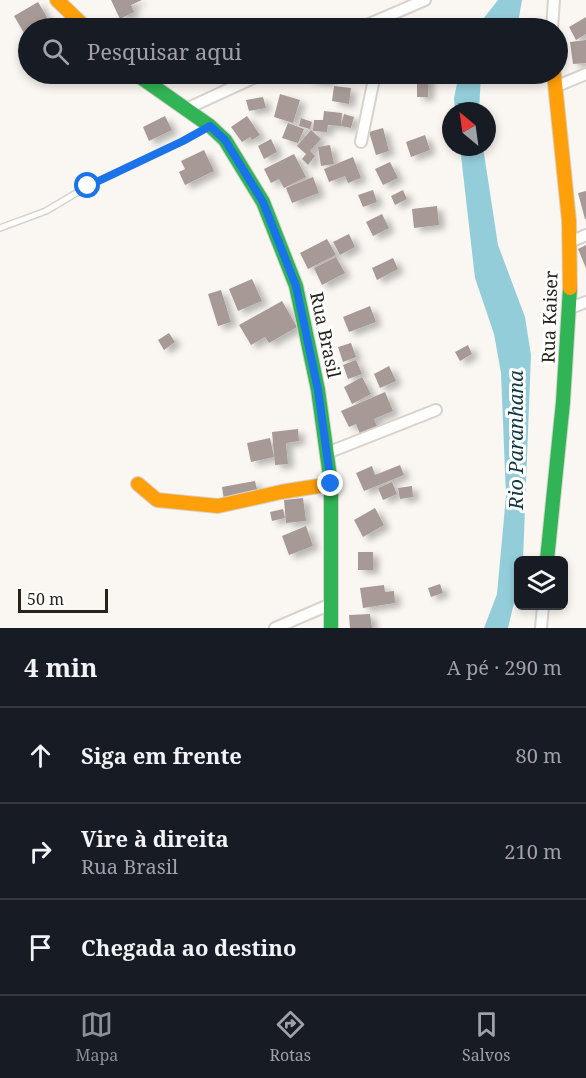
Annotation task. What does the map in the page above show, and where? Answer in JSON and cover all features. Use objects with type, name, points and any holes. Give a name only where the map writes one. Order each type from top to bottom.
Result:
[{"type":"street","points":[[57,0],[76,18]]},
{"type":"street","points":[[382,18],[425,0]]},
{"type":"street","points":[[553,18],[554,0]]},
{"type":"street","points":[[568,77],[586,74]]},
{"type":"street","name":"Rua Brasil","points":[[150,84],[210,126],[225,140],[263,202],[296,286],[318,390],[331,484],[331,628]]},
{"type":"street","points":[[186,109],[240,84]]},
{"type":"street","points":[[362,142],[373,84]]},
{"type":"street","name":"Rua Kaiser","points":[[548,556],[562,430],[570,242],[555,84]]},
{"type":"street","points":[[570,242],[586,235]]},
{"type":"street","points":[[568,309],[586,303]]},
{"type":"street","points":[[327,453],[436,410]]},
{"type":"street","points":[[138,484],[158,500],[218,506],[331,484]]},
{"type":"street","points":[[275,628],[331,604]]},
{"type":"street","points":[[541,628],[543,610]]},
{"type":"lane","points":[[0,228],[46,211],[88,186],[210,126]]},
{"type":"water","points":[[498,0],[522,0],[519,18],[484,18]]},
{"type":"water","points":[[457,84],[480,84],[479,102],[454,102]]},
{"type":"water","name":"Rio Paranhana","points":[[461,156],[484,156],[498,245],[525,317],[531,355],[523,556],[514,556],[514,603],[508,628],[484,628],[497,594],[506,496],[501,373],[494,334],[475,278]]},
{"type":"building","points":[[111,0],[142,0],[131,5],[134,12],[120,18]]},
{"type":"building","points":[[38,2],[47,18],[18,18],[18,23],[14,16]]},
{"type":"building","points":[[586,17],[586,34],[576,40],[569,27]]},
{"type":"building","points":[[586,40],[586,63],[573,64],[570,42]]},
{"type":"building","points":[[417,84],[429,84],[428,97],[417,97]]},
{"type":"building","points":[[334,86],[351,88],[349,104],[332,101]]},
{"type":"building","points":[[280,94],[300,100],[293,123],[274,117]]},
{"type":"building","points":[[263,97],[266,108],[249,111],[246,100]]},
{"type":"building","points":[[324,111],[342,113],[341,126],[328,125],[327,132],[313,131],[314,120],[323,120]]},
{"type":"building","points":[[344,114],[354,117],[351,128],[341,126]]},
{"type":"building","points":[[165,116],[172,130],[149,141],[143,127]]},
{"type":"building","points":[[247,116],[260,135],[242,142],[231,127]]},
{"type":"building","points":[[301,118],[312,122],[310,129],[299,126]]},
{"type":"building","points":[[288,123],[304,129],[298,143],[282,138]]},
{"type":"building","points":[[383,128],[389,151],[376,155],[369,132]]},
{"type":"building","points":[[311,130],[321,139],[310,151],[315,156],[308,165],[302,159],[306,154],[297,146]]},
{"type":"building","points":[[425,135],[430,150],[411,157],[406,142]]},
{"type":"building","points":[[271,139],[277,152],[264,159],[258,146]]},
{"type":"building","points":[[330,145],[334,164],[321,166],[318,147]]},
{"type":"building","points":[[204,150],[214,171],[185,185],[179,172],[185,169],[181,161]]},
{"type":"building","points":[[294,154],[306,177],[284,188],[279,179],[271,183],[264,169]]},
{"type":"building","points":[[353,157],[361,178],[348,183],[345,176],[329,182],[324,169]]},
{"type":"building","points":[[390,162],[398,178],[383,185],[375,169]]},
{"type":"building","points":[[313,177],[319,193],[292,203],[286,188]]},
{"type":"building","points":[[373,190],[377,202],[363,207],[358,195]]},
{"type":"building","points":[[403,190],[407,199],[395,205],[391,196]]},
{"type":"building","points":[[586,191],[586,219],[585,219],[578,193]]},
{"type":"building","points":[[437,206],[439,225],[414,228],[412,209]]},
{"type":"building","points":[[382,214],[389,228],[373,236],[366,222]]},
{"type":"building","points":[[349,234],[355,247],[340,255],[333,242]]},
{"type":"building","points":[[327,239],[336,255],[308,269],[300,253]]},
{"type":"building","points":[[586,245],[586,268],[578,249]]},
{"type":"building","points":[[336,257],[345,273],[322,285],[314,268]]},
{"type":"building","points":[[393,258],[398,269],[377,280],[372,268]]},
{"type":"building","points":[[252,279],[262,301],[238,311],[229,289]]},
{"type":"building","points":[[221,290],[231,322],[218,326],[208,294]]},
{"type":"building","points":[[282,301],[297,327],[269,343],[265,337],[251,345],[239,325]]},
{"type":"building","points":[[370,306],[376,322],[349,332],[343,317]]},
{"type":"building","points":[[169,333],[175,342],[164,350],[158,340]]},
{"type":"building","points":[[351,343],[356,357],[343,362],[338,347]]},
{"type":"building","points":[[468,345],[472,354],[460,361],[455,352]]},
{"type":"building","points":[[356,360],[362,374],[348,379],[343,365]]},
{"type":"building","points":[[389,366],[396,381],[380,388],[374,374]]},
{"type":"building","points":[[362,377],[371,394],[352,404],[344,387]]},
{"type":"building","points":[[385,392],[393,411],[374,419],[377,426],[360,434],[356,424],[349,427],[341,411]]},
{"type":"building","points":[[298,429],[299,441],[286,443],[288,464],[275,465],[272,432]]},
{"type":"building","points":[[270,438],[274,457],[251,462],[247,443]]},
{"type":"building","points":[[400,465],[404,475],[364,491],[356,473],[372,466],[375,475]]},
{"type":"building","points":[[255,481],[258,494],[224,500],[222,487]]},
{"type":"building","points":[[392,482],[397,494],[383,500],[378,488]]},
{"type":"building","points":[[412,486],[413,497],[400,499],[398,488]]},
{"type":"building","points":[[303,498],[306,521],[286,523],[284,500]]},
{"type":"building","points":[[375,508],[384,525],[363,537],[354,520]]},
{"type":"building","points":[[283,509],[285,518],[272,521],[270,512]]},
{"type":"building","points":[[306,526],[313,546],[289,555],[282,536]]},
{"type":"building","points":[[358,552],[373,552],[373,570],[358,570]]},
{"type":"building","points":[[440,584],[443,593],[431,597],[428,588]]},
{"type":"building","points":[[384,585],[385,592],[394,591],[395,603],[363,608],[360,588]]},
{"type":"building","points":[[370,614],[372,628],[350,628],[349,615]]},
{"type":"traffic: fast","points":[[150,84],[210,126],[225,140],[263,202],[296,286],[318,390],[331,484],[331,628]]},
{"type":"traffic: fast","points":[[547,556],[563,402],[570,288]]},
{"type":"traffic: slow","points":[[57,0],[76,18]]},
{"type":"traffic: slow","points":[[555,84],[569,221],[570,288]]},
{"type":"traffic: slow","points":[[138,484],[157,500],[218,506],[331,484]]},
{"type":"route","points":[[88,186],[210,126],[225,140],[263,202],[296,286],[318,390],[331,484]]}]
